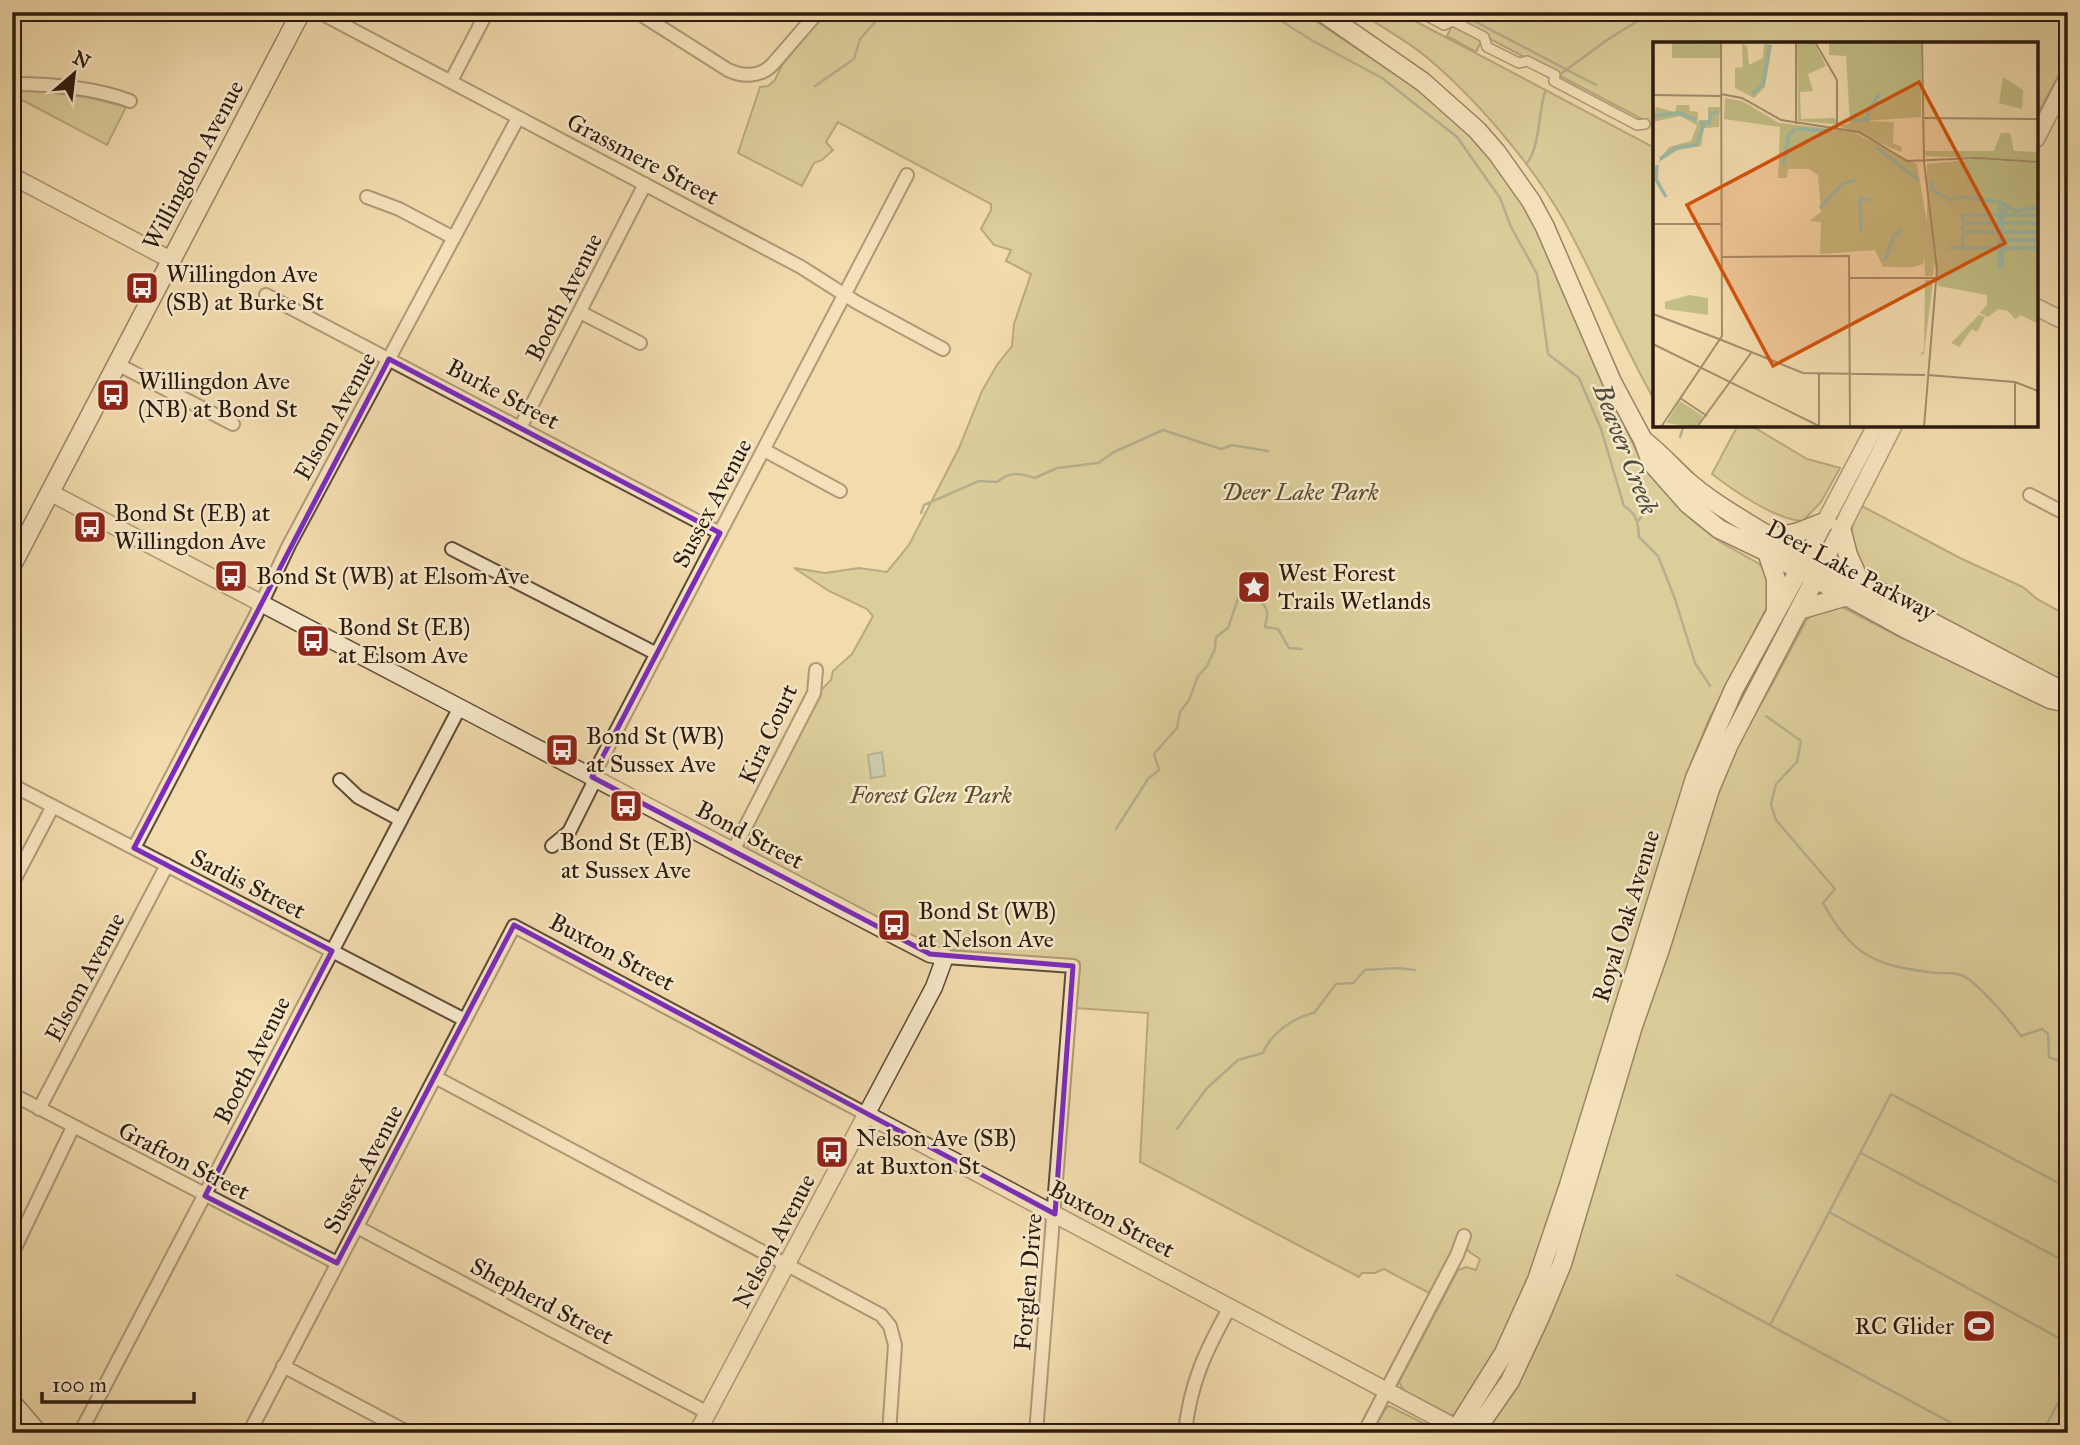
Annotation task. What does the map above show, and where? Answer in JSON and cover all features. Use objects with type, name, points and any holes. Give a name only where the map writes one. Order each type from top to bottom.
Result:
[{"type":"main road","name":"Willingdon Avenue","points":[[12,565],[301,12]]},
{"type":"main road","name":"Deer Lake Parkway","points":[[1322,12],[1341,18],[1451,105],[1477,130],[1514,176],[1545,227],[1612,382],[1643,440],[1686,480],[1729,511],[1769,545],[1811,567],[1861,584],[2068,694]]},
{"type":"main road","points":[[1776,611],[1776,579],[1769,545],[1799,532],[1834,525],[1861,584]]},
{"type":"main road","name":"Deer Lake Parkway","points":[[1811,567],[1847,596],[1906,629],[2050,699],[2068,704]]},
{"type":"main road","name":"Royal Oak Avenue","points":[[1626,1024],[1660,949],[1710,789],[1729,744],[1799,610],[1811,567]]},
{"type":"main road","name":"Royal Oak Avenue","points":[[1463,1432],[1510,1381],[1562,1264],[1576,1187],[1626,1024],[1695,778],[1734,690],[1776,611],[1811,567]]},
{"type":"main road","points":[[1799,610],[1847,596]]},
{"type":"main road","points":[[12,1403],[38,1433]]},
{"type":"main road","points":[[12,1427],[18,1433]]},
{"type":"street","name":"Grassmere Street","points":[[319,12],[800,267],[943,349]]},
{"type":"street","points":[[450,81],[487,12]]},
{"type":"street","points":[[637,12],[656,17],[728,70],[754,75],[764,72],[772,65],[818,12]]},
{"type":"street","points":[[1420,12],[1444,25],[1453,22],[1484,37],[1487,47],[1519,64],[1527,61],[1555,75],[1554,81],[1637,125],[1644,124]]},
{"type":"street","points":[[2038,135],[2068,77]]},
{"type":"street","points":[[12,84],[86,90],[130,101]]},
{"type":"street","name":"Elsom Avenue","points":[[134,848],[289,545],[518,118]]},
{"type":"street","name":"Sussex Avenue","points":[[552,846],[569,832],[600,762],[907,175]]},
{"type":"street","points":[[12,176],[171,260]]},
{"type":"street","name":"Booth Avenue","points":[[520,428],[645,184]]},
{"type":"street","points":[[367,197],[399,208],[454,238]]},
{"type":"street","name":"Burke Street","points":[[266,295],[720,533]]},
{"type":"street","points":[[2038,308],[2068,323]]},
{"type":"street","points":[[580,312],[640,343]]},
{"type":"street","points":[[117,364],[233,424]]},
{"type":"street","name":"Royal Oak Avenue","points":[[1834,525],[1876,427]]},
{"type":"street","name":"Royal Oak Avenue","points":[[1811,567],[1893,427]]},
{"type":"street","points":[[764,450],[840,491]]},
{"type":"street","name":"Bond Street","points":[[51,493],[934,956],[1073,966]]},
{"type":"street","points":[[2030,495],[2068,515]]},
{"type":"street","points":[[452,549],[657,654]]},
{"type":"street","name":"Kira Court","points":[[733,851],[814,693],[816,670]]},
{"type":"street","name":"Booth Avenue","points":[[80,1433],[460,707]]},
{"type":"street","points":[[340,780],[358,797],[401,820]]},
{"type":"street","name":"Sardis Street","points":[[12,785],[465,1020]]},
{"type":"street","points":[[12,884],[53,806]]},
{"type":"street","name":"Elsom Avenue","points":[[39,1109],[167,866]]},
{"type":"street","name":"Sussex Avenue","points":[[249,1433],[514,926]]},
{"type":"street","name":"Buxton Street","points":[[514,926],[1463,1432]]},
{"type":"street","name":"Nelson Avenue","points":[[697,1433],[934,987],[945,957]]},
{"type":"street","name":"Forglen Drive","points":[[1037,1433],[1073,966]]},
{"type":"street","points":[[435,1077],[876,1311],[890,1326],[895,1345],[888,1433]]},
{"type":"street","name":"Grafton Street","points":[[12,1094],[337,1263]]},
{"type":"street","points":[[12,1254],[73,1127]]},
{"type":"street","name":"Shepherd Street","points":[[357,1227],[708,1413]]},
{"type":"street","points":[[1364,1433],[1457,1255],[1464,1236]]},
{"type":"street","points":[[1185,1433],[1196,1376],[1230,1307]]},
{"type":"street","points":[[283,1366],[409,1433]]},
{"type":"highlighted area","points":[[389,359],[720,533],[592,777],[930,954],[1073,966],[1055,1214],[514,925],[337,1263],[205,1196],[332,951],[134,848]]},
{"type":"green space","name":"Deer Lake Park","points":[[826,12],[1302,12],[1422,92],[1462,126],[1501,169],[1540,232],[1599,373],[1648,469],[1691,519],[1720,542],[1758,563],[1768,574],[1770,601],[1710,717],[1693,758],[1631,962],[1610,1019],[1640,1028],[1729,758],[1806,621],[1813,614],[1827,607],[1842,607],[1900,637],[2068,710],[2068,1433],[1482,1433],[1589,1192],[1538,1260],[1488,1368],[1457,1415],[1450,1415],[1404,1391],[1399,1382],[1458,1270],[1466,1267],[1476,1270],[1480,1259],[1468,1251],[1461,1235],[1429,1293],[1384,1269],[1375,1273],[1362,1273],[1359,1277],[1140,1162],[1148,1013],[1076,1008],[1079,961],[942,949],[748,849],[746,838],[822,689],[831,680],[833,671],[852,654],[873,616],[867,609],[829,591],[794,568],[825,573],[859,568],[887,572],[909,545],[959,448],[982,391],[1012,346],[1014,324],[1031,274],[1006,261],[1011,250],[994,245],[981,229],[991,210],[991,204],[838,122],[826,142],[833,150],[814,163],[802,186],[738,153],[760,87],[768,86],[775,80],[782,65]]},
{"type":"green space","points":[[1373,12],[1398,12],[1653,147],[1653,397],[1563,219],[1518,153],[1482,110],[1444,72],[1367,17]]},
{"type":"green space","points":[[1439,12],[2068,12],[2068,58],[2038,113],[2038,42],[1653,42],[1653,125]]},
{"type":"green space","points":[[1453,24],[1482,40],[1476,52],[1447,36]]},
{"type":"green space","points":[[14,91],[87,97],[126,107],[107,145],[22,100]]},
{"type":"green space","points":[[1737,427],[1753,427],[1807,459],[1840,468],[1821,502],[1803,521],[1780,516],[1768,510],[1712,474]]},
{"type":"green space","points":[[1860,505],[1960,558],[2023,587],[2037,599],[2068,616],[2068,684],[1952,624],[1865,571],[1854,554],[1851,538],[1853,522]]},
{"type":"green space","points":[[1389,1406],[1439,1433],[1374,1433],[1373,1430]]},
{"type":"shaded area","points":[[882,752],[885,776],[871,778],[868,755]]},
{"type":"waterway","name":"Beaver Creek","points":[[815,86],[854,59],[860,39],[884,12]]},
{"type":"waterway","name":"Beaver Creek","points":[[1267,12],[1313,41],[1382,78],[1457,137],[1500,198],[1511,227],[1537,274],[1548,354],[1579,378],[1601,429],[1624,506],[1636,519],[1639,537],[1658,556],[1695,663],[1710,686]]},
{"type":"waterway","points":[[1457,12],[1596,85]]},
{"type":"waterway","points":[[1562,73],[1652,12]]},
{"type":"waterway","points":[[1527,163],[1537,139],[1545,92]]},
{"type":"waterway","points":[[1680,437],[1683,427]]},
{"type":"waterway","points":[[921,513],[924,505],[979,481],[997,482],[1015,474],[1035,478],[1057,468],[1098,463],[1114,452],[1163,430],[1221,449],[1232,445],[1268,451]]},
{"type":"waterway","points":[[1639,520],[1647,510],[1649,496]]},
{"type":"waterway","points":[[1116,829],[1148,779],[1159,770],[1154,754],[1177,728],[1180,712],[1189,700],[1198,676],[1207,666],[1215,649],[1216,637],[1228,628],[1240,593],[1244,591],[1256,597],[1266,607],[1265,627],[1278,629],[1289,648],[1302,649]]},
{"type":"waterway","name":"Beaver Creek","points":[[1766,716],[1801,741],[1797,762],[1776,784],[1771,804],[1776,820],[1835,889],[1823,903],[1844,934],[1854,945],[1878,961],[1967,978],[1993,1002],[2021,1036],[2042,1029],[2048,1034],[2049,1057],[2068,1065]]},
{"type":"waterway","points":[[1177,1129],[1206,1089],[1238,1060],[1263,1053],[1284,1027],[1314,1013],[1336,984],[1353,983],[1365,970],[1415,970]]},
{"type":"waterway","points":[[1770,1325],[1891,1094],[2068,1188]]},
{"type":"waterway","points":[[1861,1153],[2068,1263]]},
{"type":"waterway","points":[[1829,1212],[2068,1343]]},
{"type":"waterway","points":[[1677,1275],[1970,1433]]},
{"type":"waterway","points":[[2042,1433],[2068,1384]]},
{"type":"waterway","points":[[2061,1433],[2068,1420]]},
{"type":"place","name":"Willingdon Ave (SB) at Burke St","points":[[142,288]]},
{"type":"place","name":"Willingdon Ave (NB) at Bond St","points":[[113,395]]},
{"type":"place","name":"Bond St (EB) at Willingdon Ave","points":[[90,527]]},
{"type":"place","name":"Bond St (WB) at Elsom Ave","points":[[231,576]]},
{"type":"place","name":"West Forest Trails Wetlands","points":[[1254,587]]},
{"type":"place","name":"Bond St (EB) at Elsom Ave","points":[[313,641]]},
{"type":"place","name":"Bond St (WB) at Sussex Ave","points":[[562,750]]},
{"type":"place","name":"Bond St (EB) at Sussex Ave","points":[[626,806]]},
{"type":"place","name":"Bond St (WB) at Nelson Ave","points":[[894,925]]},
{"type":"place","name":"Nelson Ave (SB) at Buxton St","points":[[832,1152]]},
{"type":"place","name":"RC Glider","points":[[1979,1326]]},
{"type":"park label","name":"Forest Glen Park","points":[[931,795]]}]
